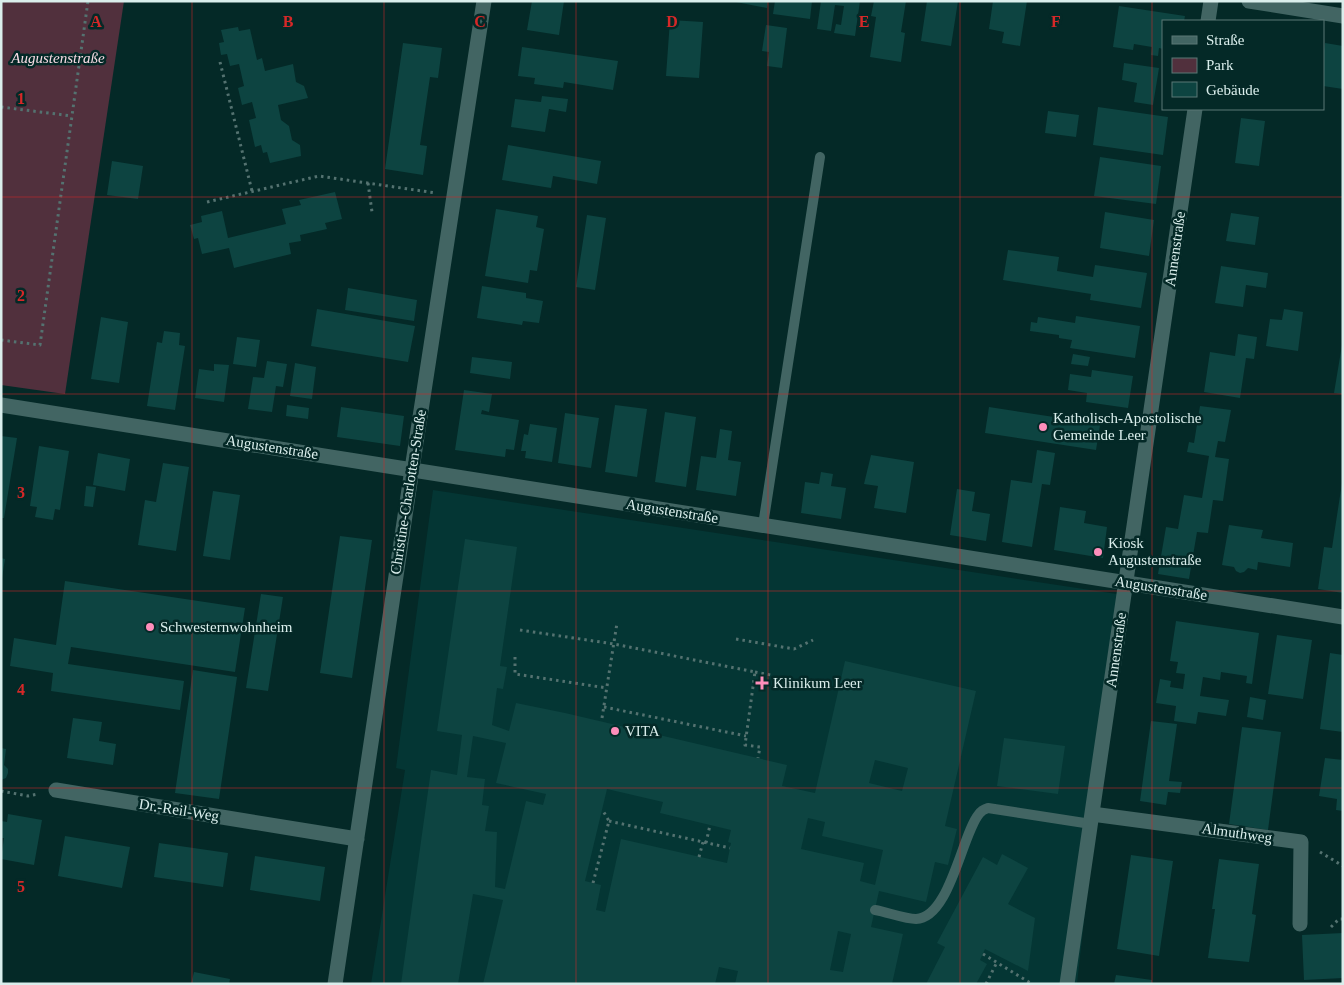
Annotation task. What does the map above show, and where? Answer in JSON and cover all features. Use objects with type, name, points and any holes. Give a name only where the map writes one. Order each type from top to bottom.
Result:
[{"type":"street","name":"Christine-Charlotten-Straße","points":[[335,984],[484,1]]},
{"type":"street","points":[[1208,20],[1211,1]]},
{"type":"street","points":[[1249,1],[1343,16]]},
{"type":"street","name":"Annenstraße","points":[[1067,984],[1195,110]]},
{"type":"street","name":"Augustenstraße","points":[[1,404],[1343,617]]},
{"type":"street","name":"Dr.-Reil-Weg","points":[[56,790],[357,838]]},
{"type":"street","name":"Almuthweg","points":[[1091,819],[1301,842],[1300,924]]},
{"type":"lane","points":[[763,525],[820,157]]},
{"type":"lane","points":[[875,910],[917,919],[926,916],[940,902],[958,865],[971,827],[980,812],[988,808],[1091,819]]},
{"type":"path","points":[[1,340],[40,345],[88,1]]},
{"type":"path","points":[[220,62],[252,191]]},
{"type":"path","points":[[1,107],[72,116]]},
{"type":"path","points":[[207,202],[319,176],[454,196]]},
{"type":"path","points":[[368,183],[372,212]]},
{"type":"path","points":[[602,718],[617,623]]},
{"type":"path","points":[[520,630],[614,644],[771,675]]},
{"type":"path","points":[[736,640],[794,649],[813,640]]},
{"type":"path","points":[[515,657],[515,674],[607,688]]},
{"type":"path","points":[[755,672],[745,745],[760,747],[758,758]]},
{"type":"path","points":[[604,707],[746,736]]},
{"type":"path","points":[[1,792],[28,796],[56,790]]},
{"type":"path","points":[[593,883],[609,821],[602,809]]},
{"type":"path","points":[[609,821],[730,848]]},
{"type":"path","points":[[699,857],[710,825]]},
{"type":"path","points":[[1331,927],[1338,919],[1343,918]]},
{"type":"path","points":[[982,954],[1032,984]]},
{"type":"path","points":[[986,984],[997,962]]},
{"type":"shaded area","name":"Klinikum Leer","points":[[433,490],[1130,596],[1096,812],[1077,984],[371,984],[405,770],[396,768]]},
{"type":"green space","name":"Augustenstraße","points":[[1,1],[124,1],[65,394],[1,385]]},
{"type":"building","points":[[532,1],[564,1],[559,35],[527,30]]},
{"type":"building","points":[[731,1],[768,1],[767,8]]},
{"type":"building","points":[[775,1],[812,1],[810,19],[773,14]]},
{"type":"building","points":[[821,1],[860,1],[855,36],[834,33],[836,24],[841,25],[844,6],[835,5],[831,31],[817,29]]},
{"type":"building","points":[[874,1],[906,1],[901,32],[905,33],[901,62],[870,57],[876,17],[871,16]]},
{"type":"building","points":[[927,1],[958,1],[951,46],[921,41]]},
{"type":"building","points":[[993,1],[1027,1],[1020,46],[1002,43],[1004,32],[989,29]]},
{"type":"building","points":[[1119,6],[1185,16],[1184,20],[1162,20],[1162,49],[1159,48],[1158,56],[1151,55],[1152,47],[1134,44],[1133,50],[1113,47]]},
{"type":"building","points":[[670,20],[703,22],[699,78],[666,76]]},
{"type":"building","points":[[766,25],[787,28],[782,68],[767,66],[769,52],[762,51]]},
{"type":"building","points":[[238,27],[239,31],[250,29],[257,60],[262,58],[265,71],[293,64],[296,82],[304,86],[308,98],[278,105],[281,120],[289,126],[292,140],[300,145],[301,156],[270,163],[267,152],[263,153],[261,145],[255,147],[249,120],[256,118],[252,102],[242,105],[238,88],[244,86],[239,64],[230,66],[227,54],[221,55],[219,43],[224,42],[221,30]]},
{"type":"building","points":[[403,43],[442,48],[438,78],[430,77],[420,145],[427,146],[423,175],[385,169]]},
{"type":"building","points":[[1325,43],[1343,46],[1343,89],[1324,86]]},
{"type":"building","points":[[522,47],[618,61],[613,90],[564,82],[563,88],[534,84],[535,78],[518,76]]},
{"type":"building","points":[[1124,63],[1159,68],[1153,105],[1134,102],[1137,83],[1122,80]]},
{"type":"building","points":[[542,96],[568,99],[566,112],[549,109],[545,132],[511,127],[515,99],[541,102]]},
{"type":"building","points":[[1098,107],[1168,117],[1163,155],[1093,145]]},
{"type":"building","points":[[1048,111],[1079,115],[1076,137],[1045,133]]},
{"type":"building","points":[[1241,118],[1265,121],[1259,166],[1235,163]]},
{"type":"building","points":[[508,145],[601,161],[597,184],[553,176],[551,188],[502,180]]},
{"type":"building","points":[[1100,157],[1161,166],[1156,204],[1094,196]]},
{"type":"building","points":[[112,161],[143,166],[138,199],[107,195]]},
{"type":"building","points":[[335,192],[342,219],[325,223],[327,229],[300,235],[301,241],[289,243],[291,254],[234,268],[229,248],[202,254],[198,238],[194,239],[190,225],[202,222],[201,216],[222,211],[228,238],[286,224],[282,209],[301,205],[299,200]]},
{"type":"building","points":[[496,209],[538,216],[536,227],[544,229],[537,271],[530,270],[528,283],[485,276]]},
{"type":"building","points":[[1105,212],[1154,220],[1149,256],[1100,248]]},
{"type":"building","points":[[1231,213],[1259,217],[1255,245],[1226,241]]},
{"type":"building","points":[[587,215],[606,218],[595,290],[576,287]]},
{"type":"building","points":[[1008,250],[1059,257],[1057,271],[1093,277],[1095,265],[1147,273],[1141,308],[1090,300],[1091,294],[1003,280]]},
{"type":"building","points":[[1221,266],[1268,273],[1266,288],[1246,285],[1243,307],[1215,303]]},
{"type":"building","points":[[482,286],[526,293],[526,298],[543,301],[539,323],[523,321],[522,325],[477,318]]},
{"type":"building","points":[[348,288],[417,300],[414,321],[345,310]]},
{"type":"building","points":[[317,309],[415,326],[408,362],[311,346]]},
{"type":"building","points":[[1284,309],[1303,312],[1298,351],[1266,346],[1270,319],[1282,320]]},
{"type":"building","points":[[1076,316],[1140,326],[1135,358],[1070,348],[1072,340],[1059,338],[1059,335],[1030,331],[1031,322],[1037,323],[1038,317],[1075,323]]},
{"type":"building","points":[[101,317],[128,322],[119,383],[91,379]]},
{"type":"building","points":[[164,331],[180,333],[179,345],[185,346],[175,410],[147,406],[157,342],[162,343]]},
{"type":"building","points":[[1238,334],[1257,337],[1254,359],[1246,358],[1240,398],[1204,392],[1210,352],[1235,356]]},
{"type":"building","points":[[237,337],[260,340],[256,367],[233,364]]},
{"type":"building","points":[[1343,345],[1343,394],[1334,393]]},
{"type":"building","points":[[1073,354],[1090,357],[1088,366],[1071,364]]},
{"type":"building","points":[[472,357],[512,362],[510,379],[470,373]]},
{"type":"building","points":[[267,361],[287,364],[283,387],[276,386],[272,412],[248,409],[253,377],[264,378]]},
{"type":"building","points":[[295,363],[316,367],[312,399],[290,396]]},
{"type":"building","points":[[214,364],[229,365],[224,402],[195,398],[199,369],[214,371]]},
{"type":"building","points":[[1092,370],[1133,376],[1128,408],[1086,402],[1087,393],[1068,390],[1070,374],[1091,377]]},
{"type":"building","points":[[464,390],[492,394],[489,412],[482,410],[481,414],[519,420],[514,450],[506,449],[505,457],[455,450]]},
{"type":"building","points":[[287,405],[309,408],[308,419],[286,416]]},
{"type":"building","points":[[615,405],[647,409],[637,477],[605,472]]},
{"type":"building","points":[[1200,406],[1231,410],[1225,442],[1218,441],[1215,457],[1229,459],[1223,501],[1213,500],[1208,533],[1197,532],[1189,579],[1158,574],[1166,527],[1178,529],[1184,495],[1202,498],[1209,456],[1187,452],[1189,442],[1194,443]]},
{"type":"building","points":[[341,407],[404,416],[400,446],[337,437]]},
{"type":"building","name":"Katholisch-Apostolische Gemeinde Leer","points":[[989,407],[1087,422],[1088,417],[1101,419],[1096,450],[985,433]]},
{"type":"building","points":[[665,412],[696,417],[686,487],[655,482]]},
{"type":"building","points":[[565,413],[599,418],[591,468],[558,463]]},
{"type":"building","points":[[530,424],[557,428],[552,462],[525,458],[526,451],[521,451],[524,434],[528,435]]},
{"type":"building","points":[[720,429],[732,431],[728,460],[741,462],[736,496],[696,490],[701,456],[716,458]]},
{"type":"building","points":[[1,436],[17,438],[4,518],[1,518]]},
{"type":"building","points":[[39,446],[69,451],[60,510],[55,509],[53,520],[35,517],[37,507],[30,506]]},
{"type":"building","points":[[1037,450],[1055,453],[1050,485],[1042,484],[1032,547],[1002,542],[1011,480],[1032,483]]},
{"type":"building","points":[[98,453],[130,459],[125,491],[93,485]]},
{"type":"building","points":[[871,455],[914,462],[906,513],[874,508],[878,486],[864,484]]},
{"type":"building","points":[[163,463],[189,467],[176,551],[138,545],[145,500],[156,502]]},
{"type":"building","points":[[821,472],[833,474],[831,486],[846,488],[841,519],[801,513],[805,482],[819,484]]},
{"type":"building","points":[[1342,483],[1343,593],[1318,589],[1324,547],[1332,548]]},
{"type":"building","points":[[86,486],[96,487],[93,507],[84,506]]},
{"type":"building","points":[[957,489],[975,492],[972,511],[990,514],[986,541],[950,535]]},
{"type":"building","points":[[213,491],[240,495],[230,560],[203,556]]},
{"type":"building","points":[[1060,507],[1086,511],[1084,523],[1107,527],[1103,558],[1054,550]]},
{"type":"building","points":[[1229,525],[1263,530],[1261,538],[1293,543],[1290,567],[1258,562],[1257,570],[1248,568],[1240,573],[1234,567],[1222,565]]},
{"type":"building","points":[[340,536],[372,540],[352,678],[320,673]]},
{"type":"building","points":[[465,539],[517,547],[500,666],[507,667],[503,689],[497,688],[492,725],[509,731],[516,703],[787,765],[782,786],[815,793],[845,661],[976,691],[945,826],[957,829],[948,865],[935,862],[926,902],[879,891],[871,927],[903,934],[892,984],[735,984],[738,971],[719,967],[715,984],[483,984],[503,900],[473,894],[458,984],[401,984],[431,770],[457,775],[462,735],[437,731]],"holes":[[[473,736],[506,743],[496,783],[546,794],[543,805],[526,801],[505,889],[495,887],[497,832],[485,831],[489,806],[482,805],[485,779],[467,777]],[[875,760],[908,768],[902,791],[869,783]],[[607,789],[663,802],[660,813],[731,830],[728,842],[731,843],[727,863],[621,839],[605,912],[596,910],[601,885],[585,881]],[[808,818],[825,822],[822,836],[883,850],[875,885],[860,881],[864,863],[801,849]],[[838,931],[851,934],[843,972],[830,970]]]},
{"type":"building","points":[[1,558],[5,559],[2,578],[1,578]]},
{"type":"building","name":"Schwesternwohnheim","points":[[65,581],[245,608],[235,672],[71,647],[68,664],[184,681],[180,710],[51,691],[53,673],[10,666],[14,638],[56,645]]},
{"type":"building","points":[[261,594],[283,597],[268,691],[246,688]]},
{"type":"building","points":[[1176,621],[1259,633],[1252,684],[1246,683],[1247,676],[1221,672],[1220,680],[1203,677],[1200,696],[1229,700],[1226,716],[1198,712],[1196,724],[1174,721],[1176,706],[1156,703],[1160,679],[1171,681],[1170,687],[1183,689],[1185,674],[1176,673],[1178,662],[1170,661]]},
{"type":"building","points":[[1277,635],[1312,640],[1303,699],[1268,694]]},
{"type":"building","points":[[1330,653],[1343,655],[1343,732],[1320,729]]},
{"type":"building","points":[[193,670],[237,677],[219,799],[175,793]]},
{"type":"building","points":[[1250,697],[1266,700],[1263,720],[1247,717]]},
{"type":"building","points":[[73,718],[102,722],[99,741],[116,744],[113,765],[67,758]]},
{"type":"building","points":[[1151,721],[1177,724],[1169,781],[1182,782],[1180,793],[1168,792],[1166,805],[1140,801]]},
{"type":"building","points":[[1242,727],[1281,732],[1268,830],[1229,824]]},
{"type":"building","points":[[1004,738],[1065,746],[1058,794],[997,786]]},
{"type":"building","points":[[1,748],[6,749],[4,765],[8,769],[8,773],[6,778],[1,780]]},
{"type":"building","points":[[1325,758],[1343,760],[1343,811],[1336,810],[1337,799],[1319,796]]},
{"type":"building","points":[[8,814],[42,820],[34,865],[1,859],[4,838],[1,838],[1,821],[7,822]]},
{"type":"building","points":[[65,836],[130,847],[122,888],[58,876]]},
{"type":"building","points":[[159,843],[228,853],[223,887],[154,877]]},
{"type":"building","points":[[1002,854],[1028,868],[1008,904],[1035,918],[1028,971],[985,949],[980,960],[987,964],[976,984],[926,984],[945,947],[937,943],[983,857],[997,865]]},
{"type":"building","points":[[1131,855],[1173,861],[1159,956],[1117,949]]},
{"type":"building","points":[[255,856],[325,867],[320,901],[250,890]]},
{"type":"building","points":[[1219,859],[1259,864],[1252,914],[1256,915],[1249,962],[1208,958],[1215,909],[1212,909]]},
{"type":"building","points":[[1343,933],[1343,978],[1304,980],[1302,935]]},
{"type":"building","points":[[194,972],[230,979],[229,984],[191,984]]},
{"type":"building","points":[[1116,975],[1152,980],[1152,984],[1114,984]]},
{"type":"place","name":"Katholisch-Apostolische Gemeinde Leer","points":[[1043,427]]},
{"type":"place","name":"Kiosk Augustenstraße","points":[[1098,552]]},
{"type":"place","name":"Schwesternwohnheim","points":[[150,627]]},
{"type":"place","name":"Klinikum Leer","points":[[762,683]]},
{"type":"place","name":"VITA","points":[[615,731]]}]
